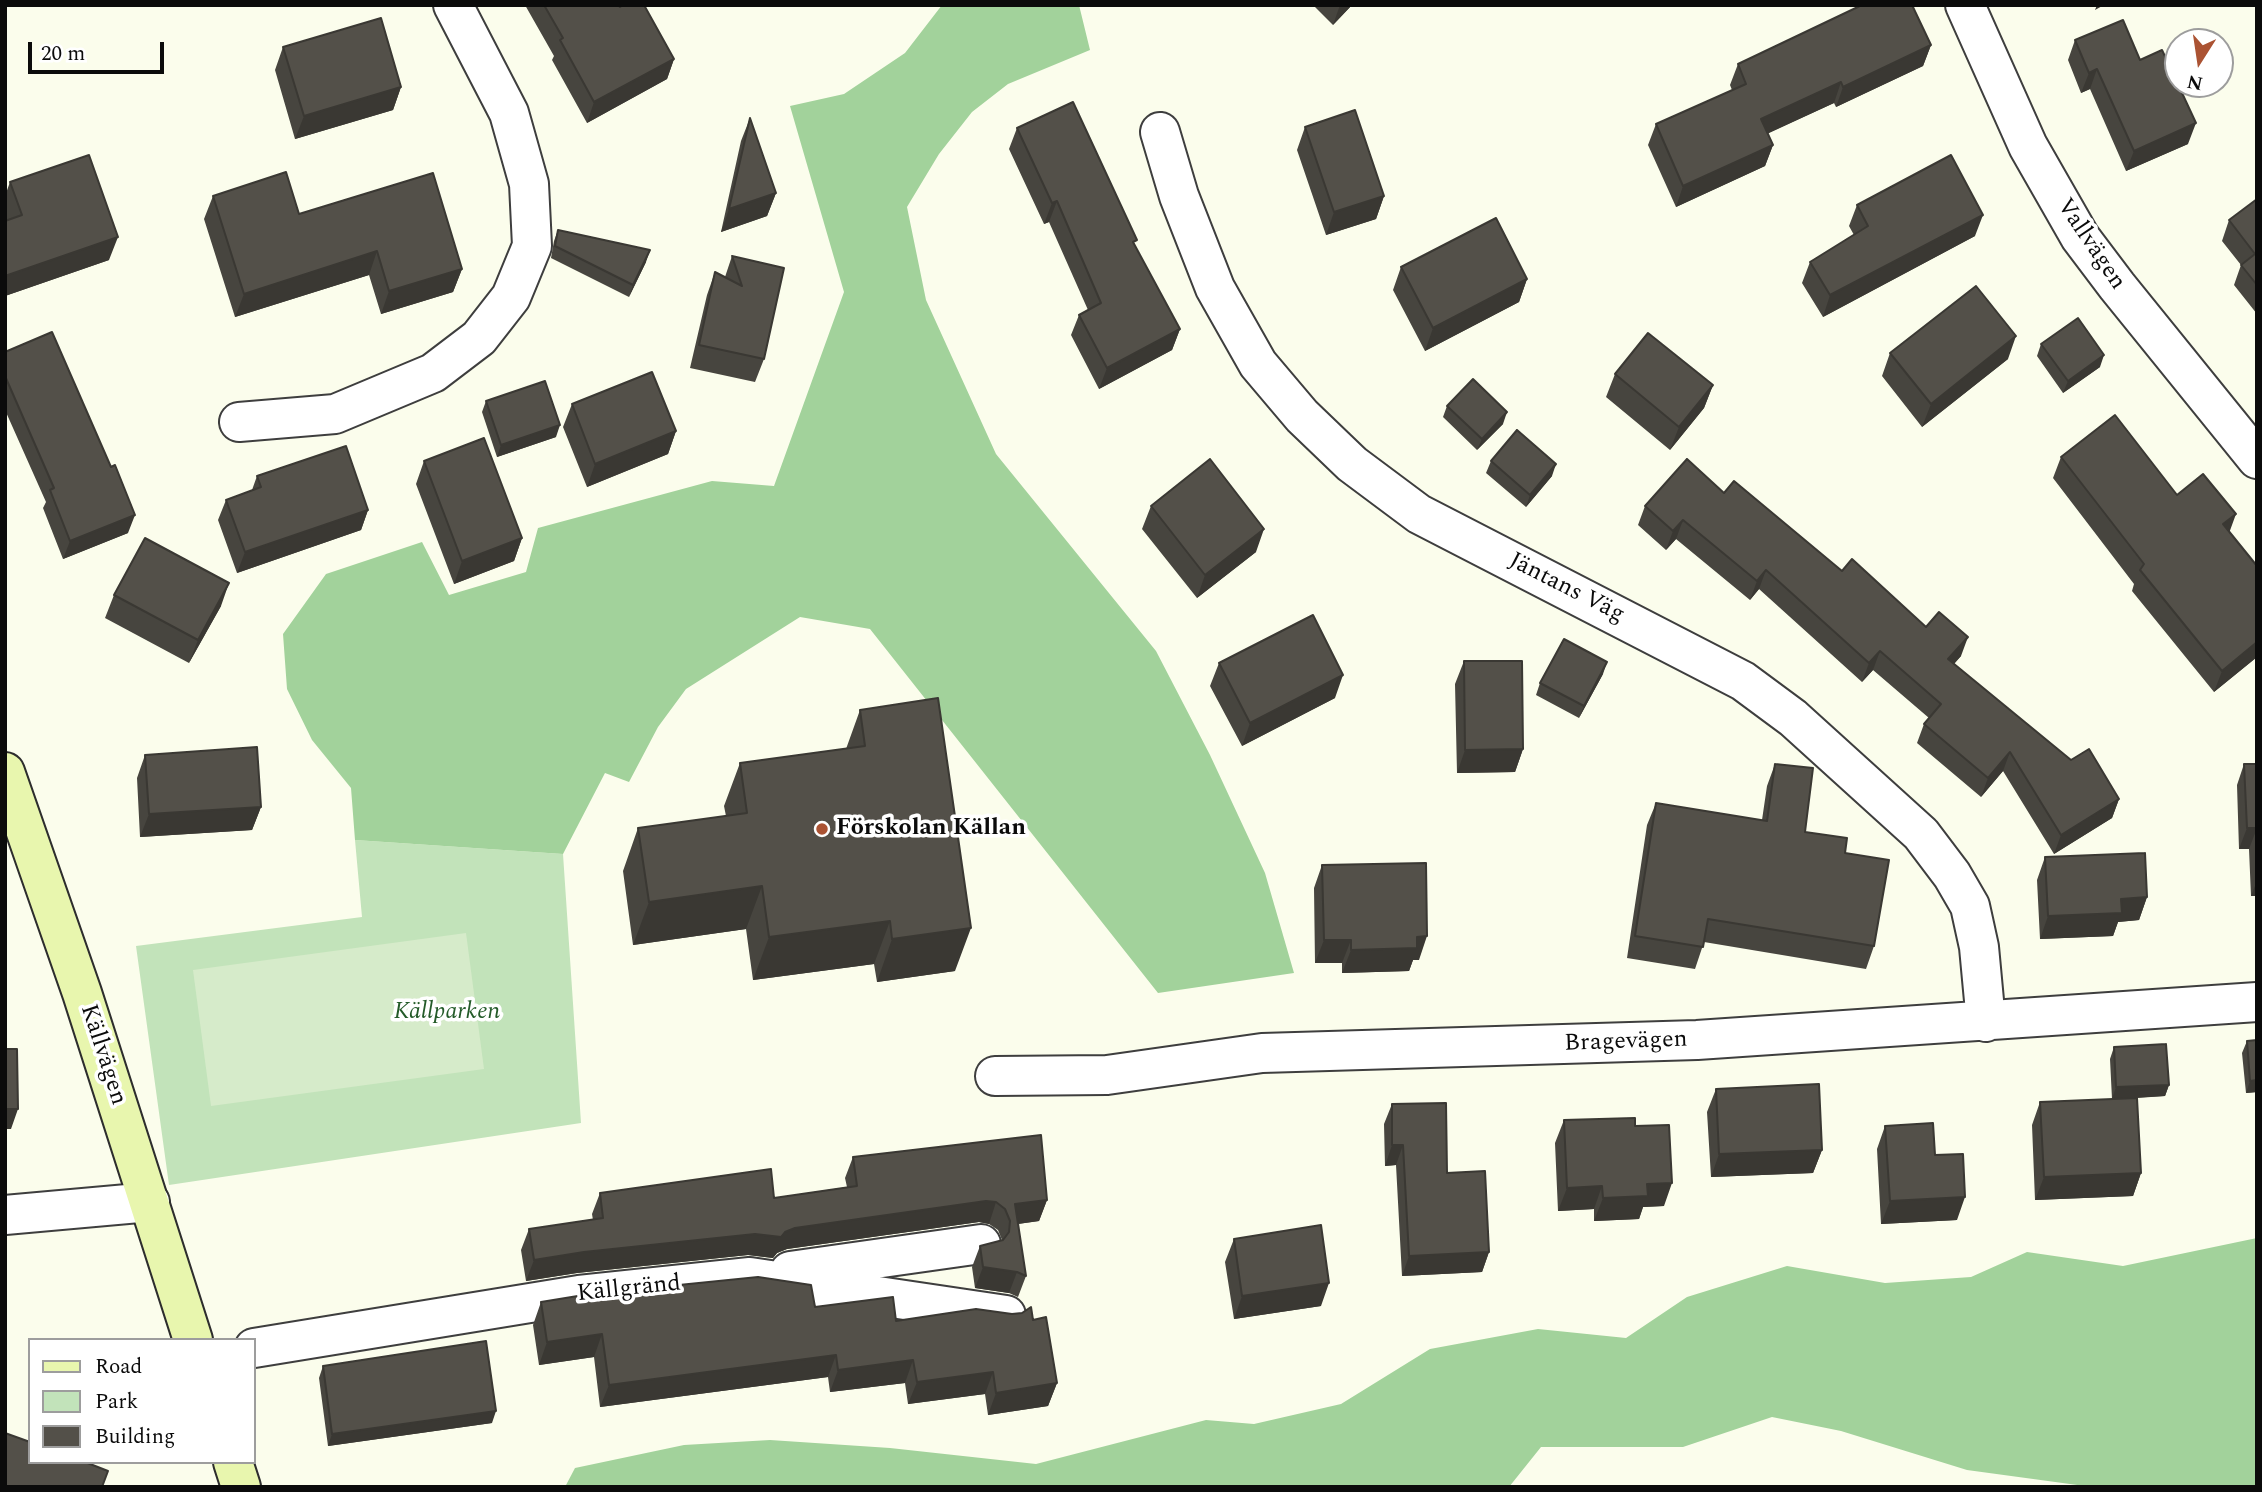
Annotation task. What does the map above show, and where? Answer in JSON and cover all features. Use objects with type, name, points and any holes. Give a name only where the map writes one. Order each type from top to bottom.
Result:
[{"type":"street","points":[[239,422],[335,414],[433,373],[480,338],[511,297],[532,246],[529,184],[509,113],[453,5]]},
{"type":"street","name":"Vallvägen","points":[[1965,5],[2028,146],[2080,237],[2257,459]]},
{"type":"street","name":"Jäntans Väg","points":[[1160,132],[1179,196],[1214,288],[1258,364],[1302,416],[1352,464],[1419,514],[1743,681],[1793,718],[1921,834],[1952,875],[1970,906],[1979,947],[1986,1022]]},
{"type":"street","name":"Källvägen","points":[[5,772],[82,993],[192,1338]]},
{"type":"street","name":"Bragevägen","points":[[995,1076],[1107,1075],[1262,1053],[1697,1040],[2257,1002]]},
{"type":"street","points":[[5,1215],[150,1202]]},
{"type":"street","points":[[750,1277],[981,1244]]},
{"type":"street","name":"Källgränd","points":[[256,1348],[579,1295],[750,1277],[1006,1315]]},
{"type":"street","points":[[234,1464],[241,1487]]},
{"type":"green space","points":[[942,5],[1079,5],[1090,50],[1008,84],[972,112],[939,154],[907,207],[926,300],[996,454],[1156,651],[1210,755],[1265,873],[1294,973],[1158,993],[870,629],[800,617],[686,689],[658,727],[629,782],[605,773],[563,854],[355,840],[351,788],[312,740],[287,689],[283,634],[326,574],[422,542],[449,595],[526,572],[538,528],[712,481],[774,486],[844,292],[790,106],[844,94],[905,53]]},
{"type":"green space","name":"Källparken","points":[[355,840],[563,854],[581,1123],[169,1185],[136,946],[362,917]]},
{"type":"green space","points":[[466,933],[484,1069],[211,1106],[193,970]]},
{"type":"green space","points":[[2257,1238],[2257,1487],[2092,1487],[1967,1470],[1841,1431],[1772,1417],[1683,1447],[1541,1447],[1509,1487],[565,1487],[575,1468],[684,1445],[770,1440],[890,1448],[1036,1464],[1206,1420],[1254,1424],[1341,1404],[1430,1349],[1538,1329],[1626,1338],[1687,1297],[1787,1266],[1885,1283],[1971,1277],[2027,1252],[2123,1266]]},
{"type":"building","points":[[544,5],[644,5],[674,59],[594,102]]},
{"type":"building","points":[[1862,5],[1912,5],[1931,45],[1843,87],[1841,82],[1761,119],[1773,145],[1683,186],[1656,124],[1746,84],[1738,64]]},
{"type":"building","points":[[381,18],[401,87],[304,116],[283,47]]},
{"type":"building","points":[[2123,20],[2140,60],[2162,50],[2164,98],[2184,98],[2196,123],[2134,151],[2097,69],[2089,73],[2075,40]]},
{"type":"building","points":[[1073,102],[1137,240],[1133,242],[1180,329],[1107,368],[1079,315],[1101,303],[1057,201],[1052,203],[1017,128]]},
{"type":"building","points":[[1355,110],[1384,196],[1334,212],[1305,127]]},
{"type":"building","points":[[750,118],[776,193],[729,209]]},
{"type":"building","points":[[89,155],[118,237],[5,276],[5,221],[22,215],[10,182]]},
{"type":"building","points":[[1951,155],[1983,215],[1830,295],[1810,262],[1868,226],[1857,205]]},
{"type":"building","points":[[286,172],[299,214],[433,173],[462,269],[389,291],[377,251],[244,294],[213,196]]},
{"type":"building","points":[[2257,199],[2257,285],[2241,265],[2255,254],[2229,220]]},
{"type":"building","points":[[1496,218],[1527,279],[1433,328],[1401,267]]},
{"type":"building","points":[[558,230],[650,250],[633,285],[555,246]]},
{"type":"building","points":[[732,256],[784,268],[764,359],[699,345],[715,272],[742,286]]},
{"type":"building","points":[[1976,286],[2016,336],[1931,404],[1890,353]]},
{"type":"building","points":[[2078,318],[2104,355],[2068,381],[2041,344]]},
{"type":"building","points":[[52,332],[111,467],[115,465],[135,515],[70,541],[50,490],[54,488],[5,376],[5,352]]},
{"type":"building","points":[[1648,333],[1713,385],[1679,427],[1615,374]]},
{"type":"building","points":[[652,372],[676,431],[595,464],[572,404]]},
{"type":"building","points":[[1473,379],[1507,412],[1482,439],[1447,406]]},
{"type":"building","points":[[545,381],[560,425],[501,445],[486,401]]},
{"type":"building","points":[[2115,415],[2177,495],[2203,474],[2236,514],[2223,524],[2257,566],[2257,642],[2222,671],[2140,570],[2144,564],[2061,457]]},
{"type":"building","points":[[1517,430],[1556,464],[1530,495],[1491,461]]},
{"type":"building","points":[[484,438],[522,538],[462,561],[424,461]]},
{"type":"building","points":[[346,446],[368,510],[245,552],[226,500],[261,487],[257,476]]},
{"type":"building","points":[[1210,459],[1264,529],[1205,575],[1151,506]]},
{"type":"building","points":[[1687,459],[1724,493],[1734,481],[1842,571],[1852,559],[1926,627],[1939,612],[1968,637],[1948,659],[2071,760],[2089,749],[2119,799],[2061,835],[2010,752],[1988,778],[1924,724],[1941,704],[1880,651],[1869,663],[1766,570],[1757,581],[1683,520],[1673,531],[1645,506]]},
{"type":"building","points":[[145,538],[229,583],[198,640],[114,595]]},
{"type":"building","points":[[1313,615],[1343,675],[1250,723],[1219,663]]},
{"type":"building","points":[[1564,639],[1607,662],[1584,706],[1540,683]]},
{"type":"building","points":[[1464,661],[1522,661],[1523,749],[1465,750]]},
{"type":"building","points":[[938,698],[971,928],[892,939],[890,921],[769,937],[762,886],[649,902],[638,828],[747,813],[740,763],[865,746],[860,710]]},
{"type":"building","points":[[257,747],[261,807],[149,814],[145,755]]},
{"type":"building","points":[[1775,764],[1813,768],[1805,832],[1847,838],[1845,853],[1889,860],[1874,946],[1708,919],[1703,947],[1635,936],[1656,803],[1767,821]]},
{"type":"building","points":[[2244,764],[2257,764],[2257,828],[2247,828]]},
{"type":"building","points":[[2145,853],[2147,897],[2121,899],[2122,913],[2048,916],[2045,857]]},
{"type":"building","points":[[1426,863],[1427,936],[1417,937],[1417,948],[1351,950],[1351,940],[1324,940],[1322,865]]},
{"type":"building","points":[[2257,1040],[2257,1080],[2250,1081],[2247,1041]]},
{"type":"building","points":[[2166,1044],[2169,1085],[2116,1087],[2114,1047]]},
{"type":"building","points":[[5,1049],[17,1049],[18,1109],[5,1109]]},
{"type":"building","points":[[1819,1084],[1822,1150],[1719,1154],[1716,1089]]},
{"type":"building","points":[[2137,1098],[2141,1173],[2044,1177],[2040,1102]]},
{"type":"building","points":[[1446,1103],[1447,1173],[1485,1171],[1489,1252],[1409,1256],[1403,1145],[1392,1145],[1392,1104]]},
{"type":"building","points":[[1635,1118],[1635,1126],[1669,1125],[1672,1183],[1647,1184],[1648,1196],[1603,1198],[1602,1186],[1567,1188],[1564,1120]]},
{"type":"building","points":[[1933,1123],[1935,1155],[1963,1154],[1965,1197],[1890,1201],[1885,1126]]},
{"type":"building","points":[[1041,1135],[1047,1200],[1015,1204],[1026,1276],[983,1267],[980,1246],[1003,1240],[1009,1232],[1010,1221],[1005,1209],[996,1202],[986,1201],[795,1228],[781,1237],[755,1234],[584,1252],[534,1260],[529,1229],[603,1218],[600,1193],[771,1169],[774,1198],[857,1186],[853,1157]]},
{"type":"building","points":[[1321,1225],[1329,1283],[1242,1296],[1234,1239]]},
{"type":"building","points":[[758,1277],[811,1285],[815,1307],[893,1297],[896,1321],[976,1309],[1022,1313],[1031,1307],[1033,1320],[1046,1317],[1057,1383],[996,1393],[993,1372],[917,1382],[913,1360],[838,1370],[836,1355],[609,1385],[602,1334],[547,1342],[541,1302],[590,1294]]},
{"type":"building","points":[[486,1341],[496,1411],[332,1434],[323,1366]]},
{"type":"building","points":[[5,1433],[28,1441],[28,1464],[90,1464],[108,1471],[102,1487],[5,1487]]},
{"type":"place","name":"Förskolan Källan","points":[[822,829]]}]
